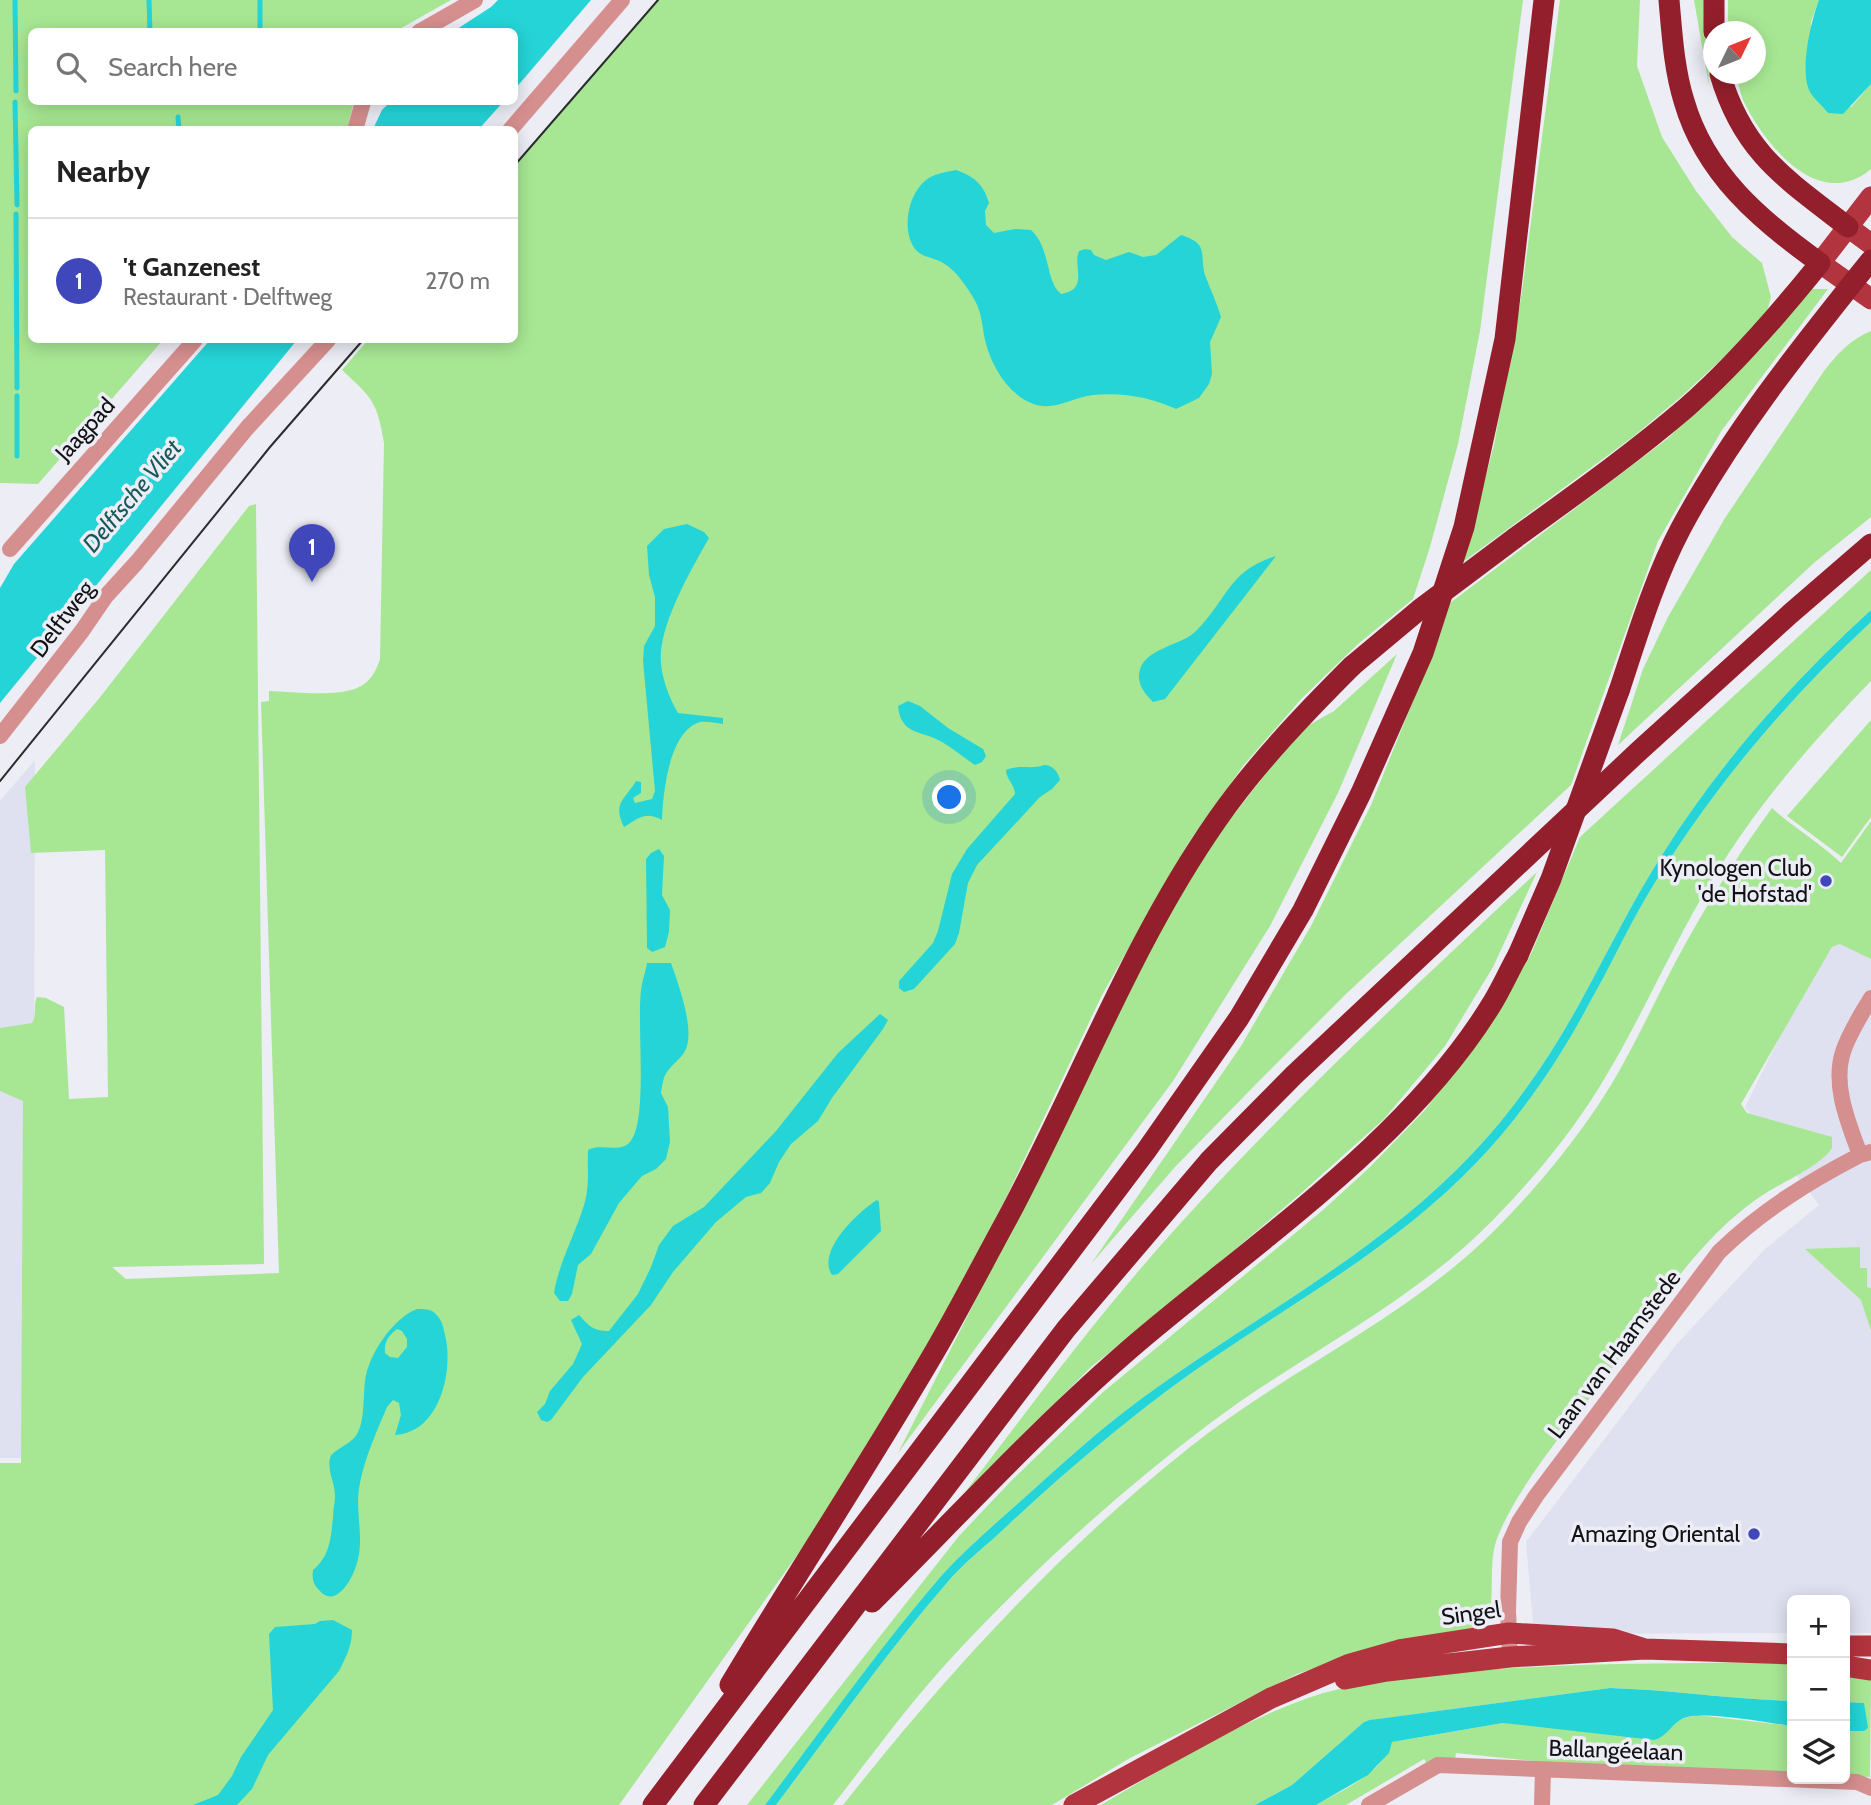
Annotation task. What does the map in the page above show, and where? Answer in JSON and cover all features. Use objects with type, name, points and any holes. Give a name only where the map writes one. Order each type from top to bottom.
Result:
[{"type":"highway","points":[[653,1805],[1146,1151],[1239,1017],[1303,910],[1361,793],[1423,653],[1464,527],[1505,339],[1544,0]]},
{"type":"highway","points":[[670,1783],[936,1349],[1025,1185],[1113,1002],[1183,874],[1217,820],[1270,751],[1352,666],[1419,610],[1593,482],[1688,406],[1778,314],[1820,263],[1738,196],[1706,155],[1683,100],[1669,0]]},
{"type":"highway","points":[[1714,0],[1714,21]]},
{"type":"highway","points":[[1724,84],[1736,118],[1763,157],[1848,228]]},
{"type":"highway","points":[[814,1660],[953,1521],[1011,1458],[1075,1397],[1349,1168],[1437,1076],[1477,1025],[1518,955],[1551,879],[1586,788],[1660,573],[1701,494],[1757,408],[1871,260]]},
{"type":"highway","points":[[704,1805],[1066,1329],[1209,1161],[1294,1075],[1629,761],[1871,544]]},
{"type":"main road","points":[[1871,197],[1820,263],[1871,299]]},
{"type":"main road","points":[[1848,228],[1871,244]]},
{"type":"main road","name":"Singel","points":[[1074,1805],[1271,1698],[1350,1664],[1399,1650],[1509,1633],[1613,1639],[1645,1649]]},
{"type":"main road","points":[[1850,1646],[1871,1646]]},
{"type":"main road","name":"Singel","points":[[1308,1682],[1331,1683],[1387,1671],[1510,1657],[1645,1649],[1787,1654]]},
{"type":"main road","points":[[1850,1666],[1871,1670]]},
{"type":"street","points":[[426,28],[475,0]]},
{"type":"street","points":[[513,126],[622,0]]},
{"type":"street","points":[[356,126],[362,105]]},
{"type":"street","name":"Jaagpad","points":[[10,549],[192,343]]},
{"type":"street","name":"Delftweg","points":[[0,736],[106,596],[247,428],[325,343]]},
{"type":"street","points":[[1866,1153],[1845,1110],[1840,1088],[1842,1055],[1871,998]]},
{"type":"street","name":"Laan van Haamstede","points":[[1510,1657],[1510,1542],[1536,1496],[1719,1252],[1768,1209],[1822,1175],[1866,1153]]},
{"type":"street","name":"Ballangéelaan","points":[[1369,1805],[1438,1765],[1857,1782],[1871,1788]]},
{"type":"street","points":[[1542,1770],[1542,1805]]},
{"type":"shaded area","points":[[35,760],[34,1109],[28,1458],[0,1458],[0,801]]},
{"type":"shaded area","points":[[1871,853],[1871,1633],[1850,1633],[1850,1595],[1787,1595],[1787,1633],[1534,1634],[1526,1542],[1676,1345],[1765,1249],[1819,1205],[1745,1107]]},
{"type":"green space","points":[[0,0],[451,0],[401,28],[28,28],[28,105],[353,105],[348,126],[28,126],[28,343],[160,343],[38,484],[0,483]]},
{"type":"green space","points":[[657,0],[1523,0],[1480,331],[1458,444],[1413,599],[1358,644],[1302,698],[1243,766],[1189,842],[1102,995],[1004,1202],[915,1372],[805,1544],[619,1805],[0,1805],[0,1463],[21,1463],[23,1101],[0,1091],[0,1028],[32,1023],[37,997],[46,998],[64,1007],[69,1099],[108,1097],[105,850],[31,853],[25,787],[101,696],[249,506],[256,504],[264,1264],[112,1267],[126,1279],[279,1273],[261,702],[269,701],[269,691],[348,691],[366,683],[377,668],[380,659],[384,443],[372,401],[342,370],[365,343],[518,343],[518,162]]},
{"type":"green space","points":[[1560,0],[1640,0],[1637,66],[1662,137],[1696,191],[1732,237],[1762,263],[1771,297],[1765,319],[1683,395],[1634,436],[1463,562],[1494,445],[1521,298]]},
{"type":"green space","points":[[1694,0],[1705,0],[1703,52]]},
{"type":"green space","points":[[1728,0],[1819,0],[1811,22],[1810,91],[1819,102],[1851,107],[1871,84],[1871,169],[1851,180],[1832,183],[1813,178],[1795,168],[1779,153],[1752,117],[1739,84],[1766,84],[1766,21],[1728,21]]},
{"type":"green space","points":[[1812,289],[1828,289],[1722,430],[1658,541],[1571,785],[1347,993],[1175,1167],[1091,1264],[1241,1046],[1311,926],[1371,805],[1450,603],[1667,439],[1760,350]]},
{"type":"green space","points":[[1871,331],[1871,517],[1815,562],[1618,745],[1643,669],[1668,617],[1725,518],[1834,358]]},
{"type":"green space","points":[[1871,570],[1871,610],[1813,666],[1758,725],[1684,821],[1630,909],[1558,1040],[1518,1100],[1488,1137],[1433,1192],[1391,1227],[1120,1415],[986,1532],[950,1566],[919,1603],[765,1805],[747,1805],[959,1536],[1011,1481],[1102,1393],[1323,1210],[1369,1168],[1425,1110],[1472,1049],[1531,954],[1580,837]]},
{"type":"green space","points":[[1871,622],[1871,681],[1828,726],[1768,798],[1732,848],[1700,901],[1600,1086],[1537,1173],[1493,1220],[1427,1277],[1209,1424],[1077,1533],[1015,1592],[939,1672],[833,1805],[776,1805],[902,1638],[967,1562],[1064,1474],[1147,1406],[1207,1362],[1367,1255],[1442,1196],[1477,1162],[1525,1106],[1553,1065],[1644,901],[1719,789],[1807,686]]},
{"type":"green space","points":[[1397,654],[1338,793],[1270,926],[1173,1081],[898,1453],[1062,1130],[1149,950],[1214,840],[1300,730],[1334,711]]},
{"type":"green space","points":[[1871,720],[1871,817],[1842,857],[1787,816]]},
{"type":"green space","points":[[1772,808],[1841,863],[1871,821],[1871,959],[1840,944],[1832,947],[1741,1104],[1747,1113],[1832,1137],[1832,1148],[1820,1161],[1751,1203],[1709,1241],[1668,1290],[1547,1454],[1519,1495],[1498,1536],[1493,1557],[1488,1620],[1466,1632],[1334,1662],[1297,1674],[1130,1758],[1052,1805],[843,1805],[964,1661],[1095,1528],[1190,1447],[1228,1419],[1424,1290],[1460,1262],[1523,1201],[1574,1139],[1608,1090],[1698,921]]},
{"type":"green space","points":[[1537,872],[1493,967],[1445,1046],[1384,1119],[1180,1296],[1091,1367],[960,1499],[1093,1326],[1178,1226],[1309,1089]]},
{"type":"green space","points":[[1860,1247],[1860,1268],[1867,1268],[1867,1287],[1871,1288],[1871,1331],[1861,1300],[1805,1249]]},
{"type":"green space","points":[[1787,1663],[1787,1701],[1610,1688],[1379,1719],[1364,1722],[1292,1785],[1255,1805],[1101,1805],[1254,1720],[1322,1694],[1379,1682],[1467,1671],[1600,1664]]},
{"type":"green space","points":[[1850,1672],[1871,1681],[1870,1777],[1850,1776],[1850,1731],[1857,1731],[1864,1703],[1850,1702]]},
{"type":"green space","points":[[1697,1715],[1787,1725],[1787,1774],[1601,1768],[1456,1753],[1455,1759],[1427,1764],[1424,1759],[1346,1805],[1316,1805],[1371,1772],[1387,1753],[1392,1742],[1503,1723],[1673,1726],[1681,1719]]},
{"type":"water","points":[[498,0],[591,0],[518,85],[518,28],[459,28]]},
{"type":"water","points":[[1819,0],[1871,0],[1871,84],[1843,114],[1828,113],[1812,95],[1807,83],[1807,46]]},
{"type":"water","points":[[387,105],[500,105],[482,126],[374,126]]},
{"type":"water","points":[[956,170],[973,178],[981,186],[989,203],[985,211],[986,225],[994,233],[1015,229],[1031,230],[1037,237],[1052,281],[1061,294],[1070,291],[1078,282],[1079,251],[1091,250],[1094,255],[1106,260],[1129,252],[1143,257],[1156,255],[1181,235],[1196,242],[1202,250],[1203,268],[1221,317],[1210,342],[1212,374],[1209,384],[1199,398],[1176,409],[1146,399],[1115,394],[1085,396],[1062,404],[1039,406],[1022,398],[1007,385],[991,359],[979,309],[968,289],[948,266],[918,252],[908,232],[908,213],[920,186],[932,176]]},
{"type":"water","name":"Delftsche Vliet","points":[[207,343],[295,343],[0,703],[0,588],[14,564]]},
{"type":"water","points":[[687,524],[704,532],[709,538],[669,617],[662,644],[662,671],[670,698],[678,713],[723,718],[723,724],[700,722],[681,737],[666,780],[662,820],[646,816],[624,827],[619,812],[621,802],[636,781],[641,782],[641,793],[633,798],[635,803],[652,799],[655,791],[643,661],[644,646],[655,626],[655,597],[649,575],[647,546],[664,529]]},
{"type":"water","points":[[1276,556],[1165,699],[1153,702],[1143,690],[1139,679],[1141,666],[1146,659],[1196,631],[1238,578],[1260,562]]},
{"type":"water","points":[[1871,610],[1871,622],[1838,653],[1747,753],[1693,825],[1644,901],[1553,1065],[1525,1106],[1477,1162],[1406,1226],[1168,1390],[1044,1492],[953,1576],[880,1665],[776,1805],[765,1805],[896,1631],[942,1575],[977,1540],[1120,1415],[1347,1260],[1433,1192],[1472,1154],[1518,1100],[1545,1060],[1651,873],[1708,788],[1785,695]]},
{"type":"water","points":[[908,701],[920,706],[948,728],[983,749],[986,756],[982,762],[975,765],[942,742],[914,731],[903,723],[898,706]]},
{"type":"water","points":[[1044,765],[1055,770],[1060,780],[1040,797],[977,865],[968,883],[955,944],[914,989],[904,992],[899,988],[899,981],[933,943],[952,874],[967,849],[1015,794],[1006,770]]},
{"type":"water","points":[[659,849],[664,856],[662,895],[670,910],[669,932],[665,947],[652,952],[647,948],[646,859]]},
{"type":"water","points":[[647,963],[671,963],[687,1020],[688,1042],[685,1051],[671,1066],[662,1085],[661,1093],[668,1107],[670,1142],[666,1159],[656,1169],[642,1176],[619,1203],[591,1254],[578,1265],[568,1301],[560,1301],[554,1293],[586,1198],[588,1150],[625,1146],[635,1132],[640,1092],[640,999]]},
{"type":"water","points":[[880,1014],[888,1020],[883,1029],[818,1121],[791,1144],[770,1183],[761,1193],[746,1197],[716,1222],[673,1272],[651,1305],[583,1377],[551,1420],[541,1420],[537,1412],[545,1404],[550,1391],[573,1364],[582,1344],[571,1320],[579,1315],[592,1327],[609,1331],[638,1294],[659,1245],[673,1226],[704,1207],[776,1131],[838,1053]]},
{"type":"water","points":[[877,1200],[881,1231],[838,1274],[832,1275],[829,1265],[834,1244],[850,1223]]},
{"type":"water","points":[[417,1309],[427,1309],[440,1319],[447,1349],[445,1381],[433,1412],[410,1432],[395,1435],[401,1415],[399,1403],[393,1400],[387,1407],[368,1454],[358,1493],[360,1543],[357,1563],[343,1590],[332,1596],[325,1595],[313,1581],[313,1570],[323,1559],[329,1546],[335,1496],[330,1458],[357,1434],[371,1360],[391,1329]],"holes":[[[397,1329],[402,1331],[407,1339],[407,1347],[398,1358],[390,1357],[385,1353],[387,1340]]]},
{"type":"water","points":[[333,1620],[352,1630],[344,1661],[339,1671],[268,1755],[252,1789],[237,1805],[193,1805],[218,1795],[273,1710],[269,1634],[275,1627]]},
{"type":"water","points":[[1610,1688],[1787,1701],[1787,1725],[1720,1716],[1693,1716],[1680,1720],[1654,1740],[1503,1723],[1392,1742],[1389,1753],[1368,1775],[1316,1805],[1255,1805],[1292,1785],[1364,1722]]},
{"type":"water","points":[[1850,1702],[1864,1703],[1868,1728],[1864,1731],[1850,1731]]},
{"type":"waterway","points":[[15,0],[16,91]]},
{"type":"waterway","points":[[149,0],[150,28]]},
{"type":"waterway","points":[[260,0],[260,28]]},
{"type":"waterway","points":[[15,102],[17,205]]},
{"type":"waterway","points":[[178,117],[179,126]]},
{"type":"waterway","points":[[16,214],[17,388]]},
{"type":"waterway","points":[[17,396],[17,456]]},
{"type":"tram line","points":[[518,161],[658,0]]},
{"type":"tram line","points":[[0,781],[270,447],[360,343]]},
{"type":"place","name":"'t Ganzenest","points":[[312,582]]},
{"type":"place","name":"Kynologen Club 'de Hofstad'","points":[[1826,881]]},
{"type":"place","name":"Amazing Oriental","points":[[1754,1534]]}]
